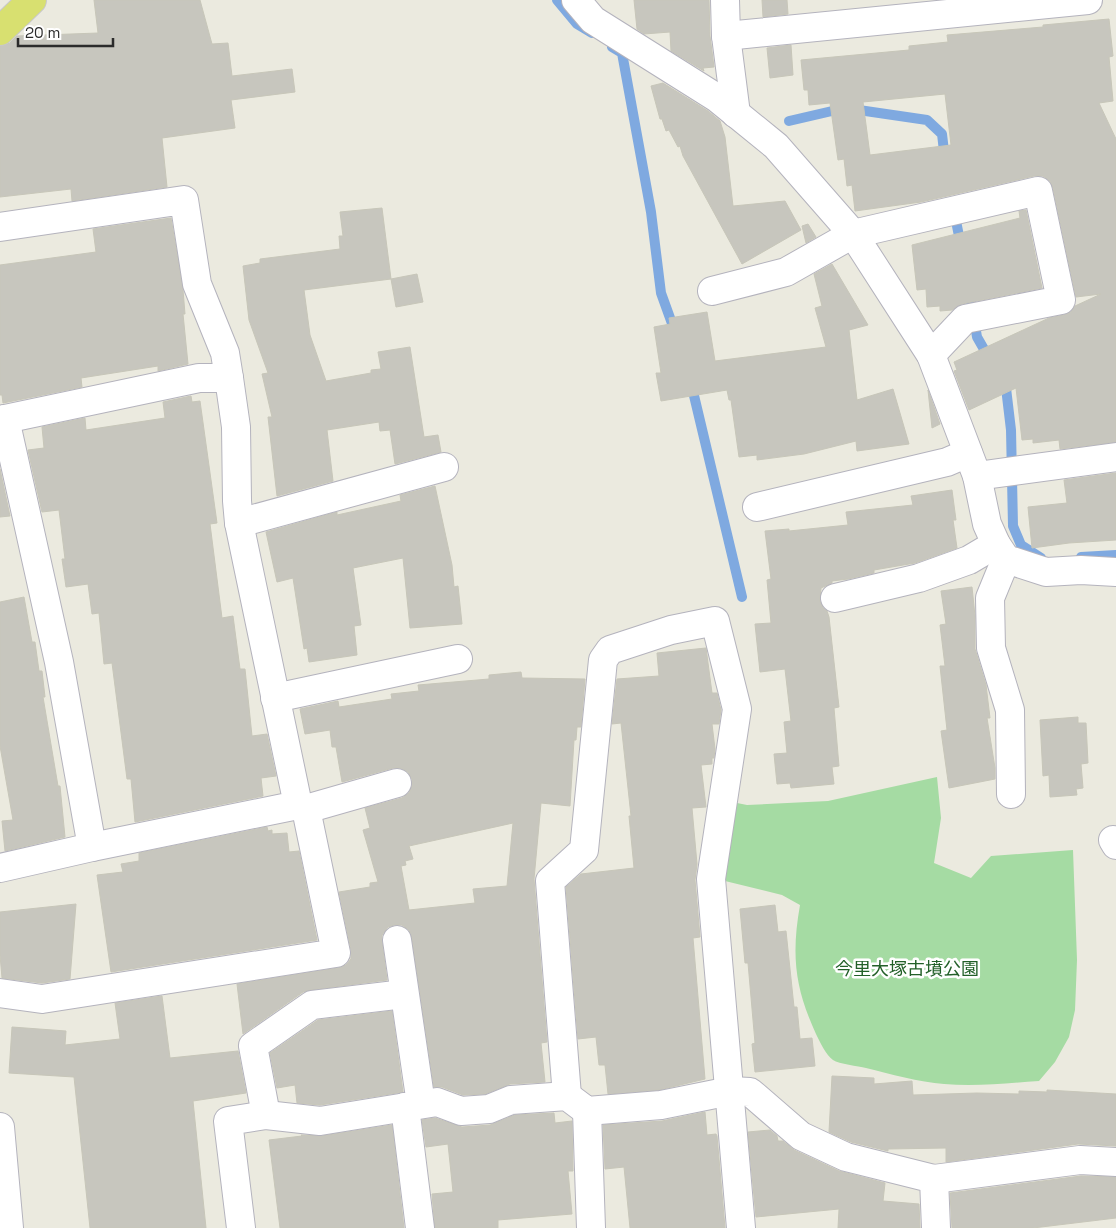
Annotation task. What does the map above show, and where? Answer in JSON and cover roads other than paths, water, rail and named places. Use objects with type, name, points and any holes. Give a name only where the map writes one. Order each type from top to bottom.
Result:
[{"type":"main road","points":[[0,32],[32,0]]},
{"type":"street","points":[[576,0],[593,20],[717,98],[776,146],[853,234],[931,355],[973,464],[987,524],[1001,552],[990,598],[991,648],[1010,710],[1011,794]]},
{"type":"street","points":[[725,0],[726,36],[736,114]]},
{"type":"street","points":[[726,36],[1088,0]]},
{"type":"street","points":[[712,291],[786,272],[853,234],[1038,191],[1061,300],[965,319],[931,355]]},
{"type":"street","points":[[0,227],[184,200],[198,284],[225,353],[236,427],[239,523],[275,698],[336,953],[42,999],[0,993]]},
{"type":"street","points":[[92,847],[59,662],[2,420],[199,378],[229,378]]},
{"type":"street","points":[[757,507],[947,462],[973,464],[1116,457]]},
{"type":"street","points":[[239,523],[444,467]]},
{"type":"street","points":[[835,598],[919,578],[969,560],[1001,552],[1046,572],[1081,570],[1116,572]]},
{"type":"street","points":[[591,1228],[550,881],[584,850],[603,660],[610,650],[671,630],[715,621],[737,709],[711,879],[741,1228]]},
{"type":"street","points":[[275,698],[458,659]]},
{"type":"street","points":[[0,868],[92,847],[302,807],[397,783]]},
{"type":"street","points":[[397,940],[404,994],[413,1106],[420,1228]]},
{"type":"street","points":[[266,1115],[253,1046],[312,1005],[404,994]]},
{"type":"street","points":[[241,1228],[228,1121],[266,1115],[320,1121],[438,1102],[461,1111],[489,1109],[511,1100],[661,1105],[730,1091],[750,1092],[801,1136],[846,1156],[934,1179],[1080,1160],[1116,1162]]},
{"type":"street","points":[[0,1126],[9,1228]]},
{"type":"street","points":[[934,1179],[936,1228]]},
{"type":"waterway","points":[[557,0],[577,24],[592,33]]},
{"type":"waterway","points":[[612,47],[622,53],[651,212],[661,293],[674,329]]},
{"type":"waterway","points":[[789,121],[845,108],[927,120],[942,134],[945,160]]},
{"type":"waterway","points":[[954,211],[961,246]]},
{"type":"waterway","points":[[969,289],[977,337],[989,358]]},
{"type":"waterway","points":[[1001,380],[1006,388],[1011,430],[1013,526],[1021,545],[1041,558]]},
{"type":"waterway","points":[[691,383],[742,597]]},
{"type":"waterway","points":[[1081,557],[1116,555]]},
{"type":"park label","name":"今里大塚古墳公園","points":[[907,968]]}]
